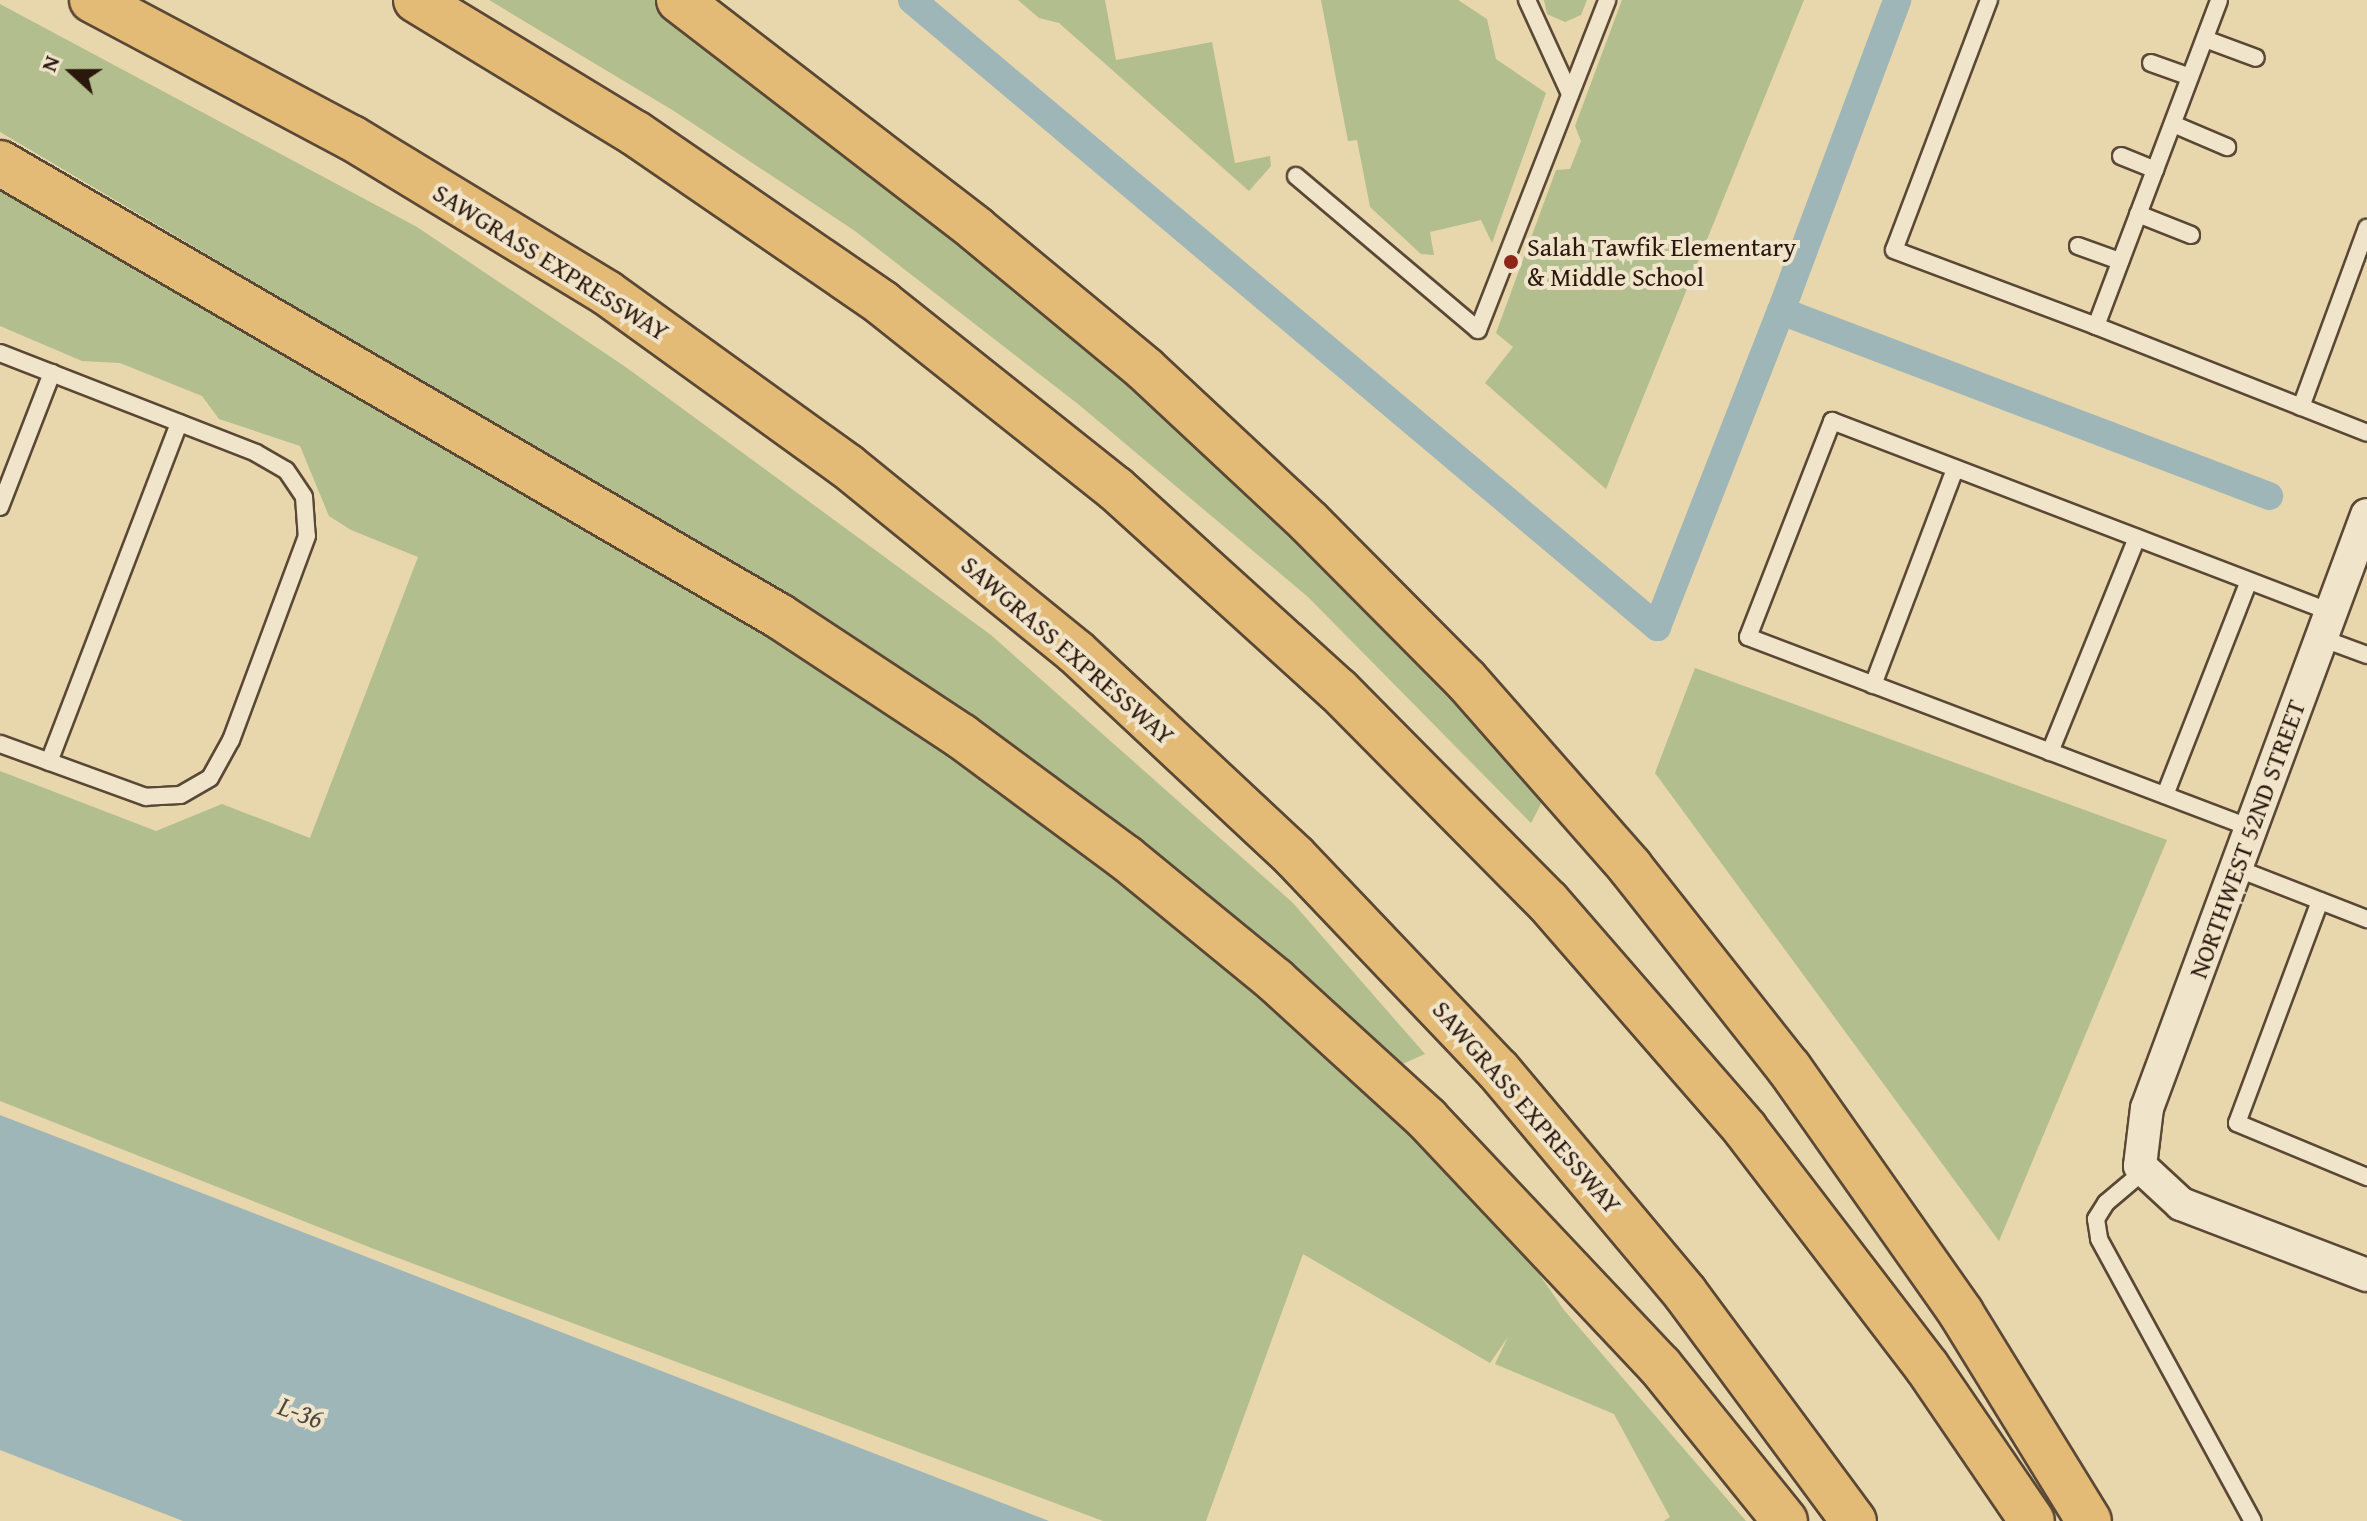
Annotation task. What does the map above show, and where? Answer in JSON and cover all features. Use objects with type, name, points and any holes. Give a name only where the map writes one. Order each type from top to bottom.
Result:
[{"type":"highway","name":"SAWGRASS EXPRESSWAY","points":[[92,0],[340,131],[607,293],[847,466],[1076,652],[1294,856],[1498,1070],[1685,1293],[1854,1521]]},
{"type":"highway","points":[[416,0],[635,133],[882,303],[1116,489],[1338,690],[1548,902],[1736,1118],[1918,1355],[2032,1521]]},
{"type":"highway","points":[[679,0],[976,229],[1145,369],[1309,522],[1466,680],[1630,867],[1789,1068],[1961,1313],[2089,1521]]},
{"type":"highway","points":[[0,163],[779,616],[961,736],[1126,858],[1275,980],[1448,1140],[1660,1366],[1785,1521]]},
{"type":"street","name":"NORTHWEST 52ND STREET","points":[[2142,1168],[2147,1108],[2367,515]]},
{"type":"street","points":[[2142,1168],[2181,1204],[2367,1275]]},
{"type":"lane","points":[[1527,0],[1570,94]]},
{"type":"lane","points":[[1296,176],[1478,330],[1607,0]]},
{"type":"lane","points":[[1989,0],[1894,250],[2367,433]]},
{"type":"lane","points":[[2096,326],[2219,0]]},
{"type":"lane","points":[[2205,39],[2256,58]]},
{"type":"lane","points":[[2151,63],[2190,77]]},
{"type":"lane","points":[[2173,124],[2227,147]]},
{"type":"lane","points":[[2121,156],[2155,170]]},
{"type":"lane","points":[[2138,214],[2191,235]]},
{"type":"lane","points":[[2301,407],[2367,228]]},
{"type":"lane","points":[[2078,246],[2120,261]]},
{"type":"lane","points":[[0,353],[179,423],[286,470],[304,497],[307,536],[231,740],[210,778],[180,795],[146,797],[0,744]]},
{"type":"lane","points":[[0,507],[52,373]]},
{"type":"lane","points":[[2251,828],[1748,637],[1832,421],[2249,581],[2326,625],[2367,655]]},
{"type":"lane","points":[[49,762],[179,423]]},
{"type":"lane","points":[[1873,685],[1955,469]]},
{"type":"lane","points":[[2050,752],[2137,538]]},
{"type":"lane","points":[[2165,795],[2249,581]]},
{"type":"lane","points":[[2236,868],[2367,919]]},
{"type":"lane","points":[[2320,901],[2237,1123],[2367,1177]]},
{"type":"lane","points":[[2142,1168],[2106,1203],[2096,1219],[2099,1239],[2253,1521]]},
{"type":"green space","points":[[489,0],[667,0],[1137,377],[1550,787],[1531,823],[1308,597],[1078,404],[855,231],[674,111]]},
{"type":"green space","points":[[1018,0],[1105,0],[1116,60],[1212,42],[1235,163],[1270,156],[1271,166],[1249,191],[1059,23],[1039,18]]},
{"type":"green space","points":[[1321,0],[1458,0],[1487,19],[1496,59],[1546,93],[1492,243],[1481,220],[1430,232],[1434,255],[1421,254],[1370,207],[1357,140],[1348,141]]},
{"type":"green space","points":[[1544,0],[1587,0],[1581,15],[1565,22],[1547,14]]},
{"type":"green space","points":[[1622,0],[1804,0],[1606,489],[1485,383],[1513,347],[1496,333],[1556,170],[1570,169],[1581,141],[1575,126]]},
{"type":"green space","points":[[0,4],[417,227],[627,368],[991,635],[1293,903],[1425,1054],[1398,1066],[665,525],[0,132]]},
{"type":"green space","points":[[0,184],[868,689],[1210,941],[1496,1212],[1564,1310],[1746,1521],[1664,1521],[1670,1517],[1614,1414],[1495,1364],[1508,1337],[1490,1363],[1303,1254],[1206,1521],[1103,1521],[374,1249],[0,1101],[0,771],[156,831],[222,804],[310,838],[418,557],[351,530],[329,516],[300,446],[219,419],[202,396],[120,363],[82,361],[0,326]]},
{"type":"green space","points":[[1695,668],[2167,840],[1999,1241],[1655,773]]},
{"type":"water","name":"L-36","points":[[0,1115],[1049,1521],[183,1521],[0,1450]]},
{"type":"waterway","points":[[912,0],[1657,627],[1781,311],[2269,496]]},
{"type":"waterway","points":[[1781,311],[1897,0]]},
{"type":"place","name":"Salah Tawfik Elementary & Middle School","points":[[1511,262]]}]
